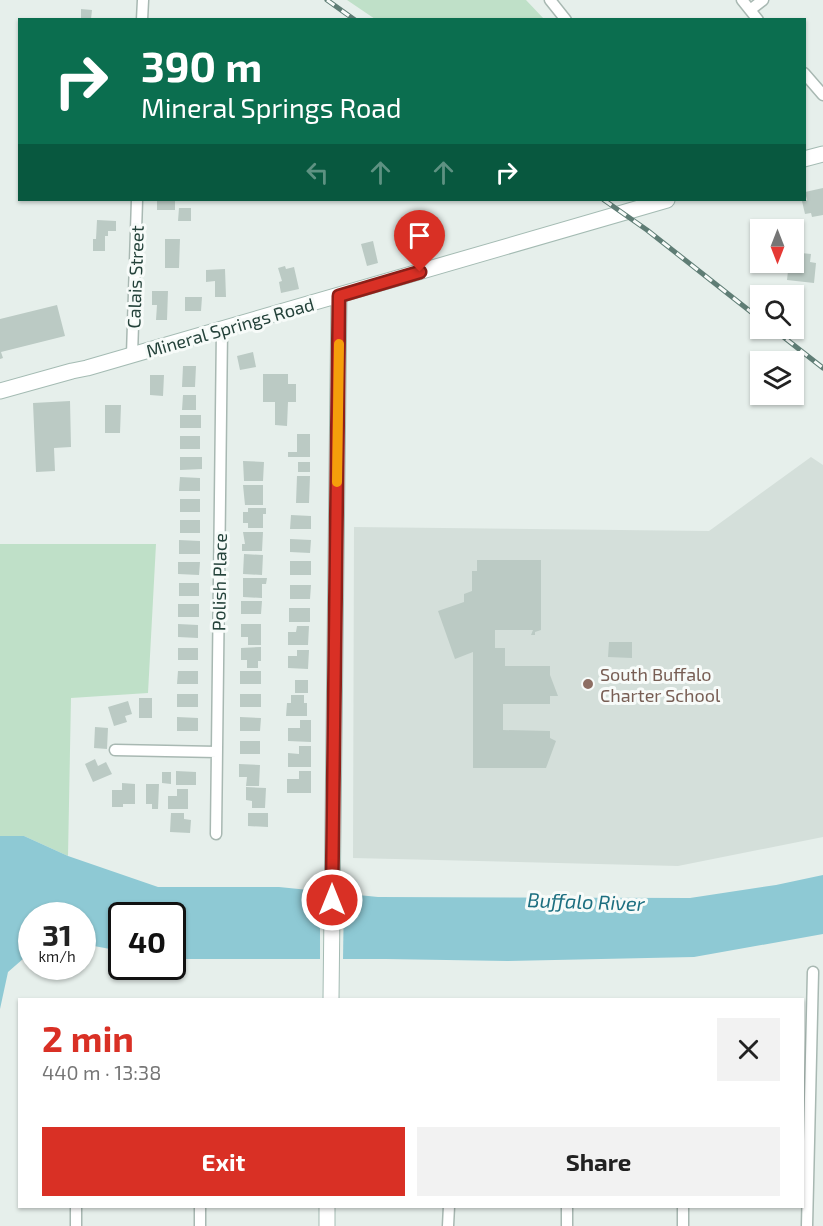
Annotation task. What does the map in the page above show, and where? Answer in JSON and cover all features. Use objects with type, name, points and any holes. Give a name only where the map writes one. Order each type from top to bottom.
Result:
[{"type":"street","points":[[142,18],[143,0]]},
{"type":"street","points":[[550,0],[564,18]]},
{"type":"street","points":[[742,0],[756,18]]},
{"type":"street","points":[[750,10],[763,0]]},
{"type":"street","points":[[806,75],[823,95]]},
{"type":"street","points":[[806,158],[823,154]]},
{"type":"street","name":"Calais Street","points":[[132,355],[137,201]]},
{"type":"street","name":"Mineral Springs Road","points":[[0,391],[339,296],[664,201]]},
{"type":"street","points":[[331,998],[339,296]]},
{"type":"street","name":"Polish Place","points":[[216,834],[222,329]]},
{"type":"street","points":[[115,750],[217,752]]},
{"type":"street","points":[[807,1226],[813,972]]},
{"type":"street","points":[[76,1208],[76,1226]]},
{"type":"street","points":[[200,1208],[200,1226]]},
{"type":"street","points":[[327,1208],[327,1226]]},
{"type":"street","points":[[448,1226],[449,1208]]},
{"type":"street","points":[[567,1208],[567,1226]]},
{"type":"street","points":[[683,1208],[683,1226]]},
{"type":"shaded area","name":"South Buffalo Charter School","points":[[811,457],[823,465],[823,837],[678,866],[353,858],[354,527],[709,531]]},
{"type":"green space","points":[[347,0],[526,0],[543,18],[374,18]]},
{"type":"green space","points":[[0,544],[156,544],[148,693],[71,698],[68,856],[24,836],[0,836]]},
{"type":"water","name":"Buffalo River","points":[[0,836],[24,836],[68,856],[158,887],[279,887],[378,897],[690,898],[776,885],[823,875],[823,934],[694,957],[507,961],[186,959],[186,902],[108,902],[108,949],[96,946],[96,902],[18,902],[18,963],[8,972],[0,1009]]},
{"type":"pier","points":[[320,888],[344,891],[343,960],[320,960]]},
{"type":"building","points":[[81,9],[92,10],[91,18],[81,18]]},
{"type":"building","points":[[823,188],[823,215],[812,217],[811,213],[805,214],[802,201],[807,200],[806,192]]},
{"type":"building","points":[[157,201],[175,201],[175,210],[157,210]]},
{"type":"building","points":[[179,208],[191,208],[191,221],[178,221]]},
{"type":"building","points":[[97,220],[116,221],[116,231],[108,231],[108,236],[105,236],[105,251],[93,251]]},
{"type":"building","points":[[425,222],[425,226],[430,225],[433,248],[421,251],[418,240],[413,241],[409,226]]},
{"type":"building","points":[[165,239],[180,239],[179,268],[165,268]]},
{"type":"building","points":[[373,241],[378,263],[367,266],[361,244]]},
{"type":"building","points":[[804,253],[811,254],[810,262],[816,263],[814,283],[787,280],[788,273],[804,273]]},
{"type":"building","points":[[285,266],[286,269],[294,267],[299,289],[281,293],[279,282],[282,281],[278,268]]},
{"type":"building","points":[[225,269],[226,297],[215,297],[215,281],[206,282],[206,270]]},
{"type":"building","points":[[152,291],[168,291],[167,320],[156,320],[157,305],[152,305]]},
{"type":"building","points":[[185,297],[202,297],[201,311],[185,311]]},
{"type":"building","points":[[57,305],[65,336],[1,352],[3,358],[0,359],[0,319]]},
{"type":"building","points":[[253,352],[256,367],[240,370],[237,356]]},
{"type":"building","points":[[183,366],[196,366],[195,387],[182,387]]},
{"type":"building","points":[[263,374],[288,374],[288,384],[296,384],[296,402],[288,402],[287,426],[275,425],[275,402],[263,402]]},
{"type":"building","points":[[150,375],[164,375],[163,396],[150,395]]},
{"type":"building","points":[[183,395],[196,395],[196,410],[182,410]]},
{"type":"building","points":[[70,401],[71,447],[54,448],[55,471],[36,472],[33,403]]},
{"type":"building","points":[[105,405],[121,405],[120,433],[105,433]]},
{"type":"building","points":[[180,415],[201,415],[201,428],[180,428]]},
{"type":"building","points":[[297,434],[310,434],[310,457],[288,457],[288,452],[297,452]]},
{"type":"building","points":[[180,436],[200,436],[200,449],[180,449]]},
{"type":"building","points":[[180,457],[202,457],[202,469],[180,470]]},
{"type":"building","points":[[243,461],[264,462],[263,481],[244,481]]},
{"type":"building","points":[[298,462],[310,462],[310,472],[298,472]]},
{"type":"building","points":[[297,476],[310,476],[309,503],[296,503]]},
{"type":"building","points":[[180,477],[200,478],[200,491],[179,491]]},
{"type":"building","points":[[243,485],[263,485],[263,505],[245,505]]},
{"type":"building","points":[[180,499],[200,499],[200,512],[180,512]]},
{"type":"building","points":[[248,508],[266,508],[266,514],[263,514],[263,528],[248,528],[248,523],[243,523],[243,512],[248,512]]},
{"type":"building","points":[[291,515],[311,516],[311,529],[290,529]]},
{"type":"building","points":[[180,520],[200,520],[200,533],[180,533]]},
{"type":"building","points":[[243,532],[263,532],[262,551],[242,551],[242,544],[245,544]]},
{"type":"building","points":[[290,539],[311,540],[310,553],[290,552]]},
{"type":"building","points":[[179,540],[200,541],[200,554],[179,554]]},
{"type":"building","points":[[244,554],[263,555],[262,575],[243,574]]},
{"type":"building","points":[[477,560],[541,560],[541,630],[531,635],[533,630],[495,630],[495,648],[505,648],[505,666],[550,666],[550,675],[558,696],[550,696],[550,704],[503,704],[503,730],[550,731],[550,738],[556,741],[546,768],[473,768],[473,652],[455,659],[438,611],[464,602],[464,594],[472,591],[472,571],[477,571]]},
{"type":"building","points":[[290,561],[311,561],[311,575],[290,575]]},
{"type":"building","points":[[178,562],[200,562],[199,575],[178,574]]},
{"type":"building","points":[[243,578],[267,578],[266,584],[262,584],[262,598],[243,597]]},
{"type":"building","points":[[179,583],[199,583],[199,596],[179,596]]},
{"type":"building","points":[[290,585],[311,585],[310,599],[290,599]]},
{"type":"building","points":[[241,601],[262,601],[261,614],[241,614]]},
{"type":"building","points":[[178,604],[199,604],[199,617],[178,617]]},
{"type":"building","points":[[289,608],[310,608],[310,622],[289,622]]},
{"type":"building","points":[[178,624],[198,625],[198,638],[178,637]]},
{"type":"building","points":[[241,624],[261,624],[261,645],[248,645],[248,637],[241,637]]},
{"type":"building","points":[[297,626],[309,626],[308,645],[288,645],[288,632],[296,632]]},
{"type":"building","points":[[609,642],[632,642],[632,658],[608,657]]},
{"type":"building","points":[[261,647],[261,661],[258,661],[258,668],[247,668],[247,660],[241,660],[241,648]]},
{"type":"building","points":[[178,648],[198,648],[198,660],[178,660]]},
{"type":"building","points":[[297,650],[309,650],[308,669],[288,668],[288,656],[297,656]]},
{"type":"building","points":[[178,671],[198,671],[198,684],[177,684]]},
{"type":"building","points":[[240,671],[261,671],[261,684],[240,684]]},
{"type":"building","points":[[295,680],[308,680],[308,693],[295,693]]},
{"type":"building","points":[[177,694],[198,694],[198,707],[177,707]]},
{"type":"building","points":[[240,694],[261,694],[261,707],[240,707]]},
{"type":"building","points":[[291,695],[304,695],[304,703],[307,703],[307,716],[286,716],[287,703],[291,703]]},
{"type":"building","points":[[139,698],[152,698],[152,718],[139,718]]},
{"type":"building","points":[[128,701],[132,714],[125,716],[127,722],[114,726],[108,707]]},
{"type":"building","points":[[177,717],[198,718],[198,731],[177,731]]},
{"type":"building","points":[[240,717],[261,718],[260,731],[240,731]]},
{"type":"building","points":[[300,720],[311,720],[311,742],[288,741],[288,728],[300,728]]},
{"type":"building","points":[[95,727],[108,728],[107,749],[94,748]]},
{"type":"building","points":[[240,741],[260,741],[260,754],[240,754]]},
{"type":"building","points":[[299,746],[311,746],[311,767],[288,767],[288,753],[299,754]]},
{"type":"building","points":[[95,759],[98,766],[106,762],[112,774],[93,782],[85,764]]},
{"type":"building","points":[[239,764],[260,765],[259,786],[246,786],[247,777],[239,777]]},
{"type":"building","points":[[176,771],[196,772],[196,785],[176,785]]},
{"type":"building","points":[[299,771],[311,771],[311,793],[287,793],[287,779],[299,779]]},
{"type":"building","points":[[162,772],[171,772],[171,784],[162,783]]},
{"type":"building","points":[[122,783],[135,784],[135,804],[112,807],[112,790],[122,790]]},
{"type":"building","points":[[146,784],[159,784],[158,809],[152,809],[152,804],[146,804]]},
{"type":"building","points":[[246,787],[266,788],[265,808],[252,808],[252,801],[246,800]]},
{"type":"building","points":[[177,789],[188,789],[188,809],[168,809],[168,796],[177,796]]},
{"type":"building","points":[[171,813],[184,813],[184,819],[191,820],[190,833],[170,832]]},
{"type":"building","points":[[248,813],[268,813],[268,827],[248,826]]},
{"type":"railway","points":[[327,0],[352,18]]},
{"type":"railway","points":[[605,201],[647,230],[750,311]]},
{"type":"railway","points":[[786,339],[823,368]]},
{"type":"slow traffic","points":[[337,482],[339,344]]},
{"type":"place","name":"South Buffalo Charter School","points":[[588,684]]},
{"type":"route","points":[[332,900],[339,296],[420,272]]}]
